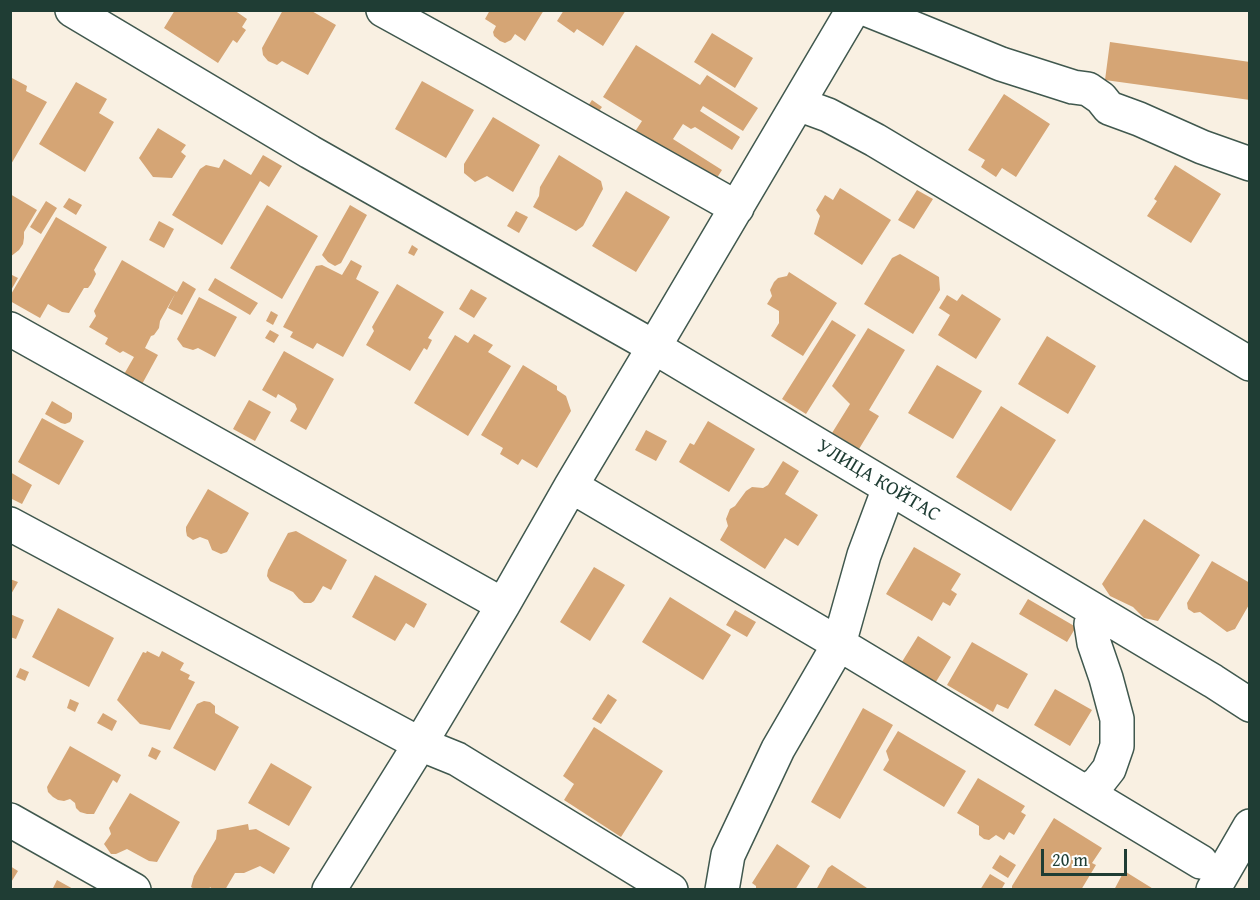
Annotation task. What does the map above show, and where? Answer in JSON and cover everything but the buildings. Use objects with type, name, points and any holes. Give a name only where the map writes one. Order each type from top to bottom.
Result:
[{"type":"street","name":"УЛИЦА КОЙТАС","points":[[72,10],[310,152],[654,347],[1099,614]]},
{"type":"street","points":[[386,11],[736,208]]},
{"type":"street","points":[[329,890],[420,744],[852,15],[914,28],[1001,64],[1073,87],[1088,89],[1101,98],[1109,108],[1202,147],[1250,164]]},
{"type":"street","points":[[798,104],[828,115],[875,140],[1250,364]]},
{"type":"street","points":[[10,328],[503,605]]},
{"type":"street","points":[[571,486],[1085,792],[1207,876],[1250,826]]},
{"type":"street","points":[[722,890],[728,855],[768,770],[839,644],[864,555],[889,488]]},
{"type":"street","points":[[10,524],[420,744],[457,759],[671,890]]},
{"type":"street","points":[[1085,792],[1098,783],[1109,769],[1117,746],[1117,719],[1094,643],[1091,624],[1099,614],[1250,705]]},
{"type":"street","points":[[10,820],[134,890]]}]
